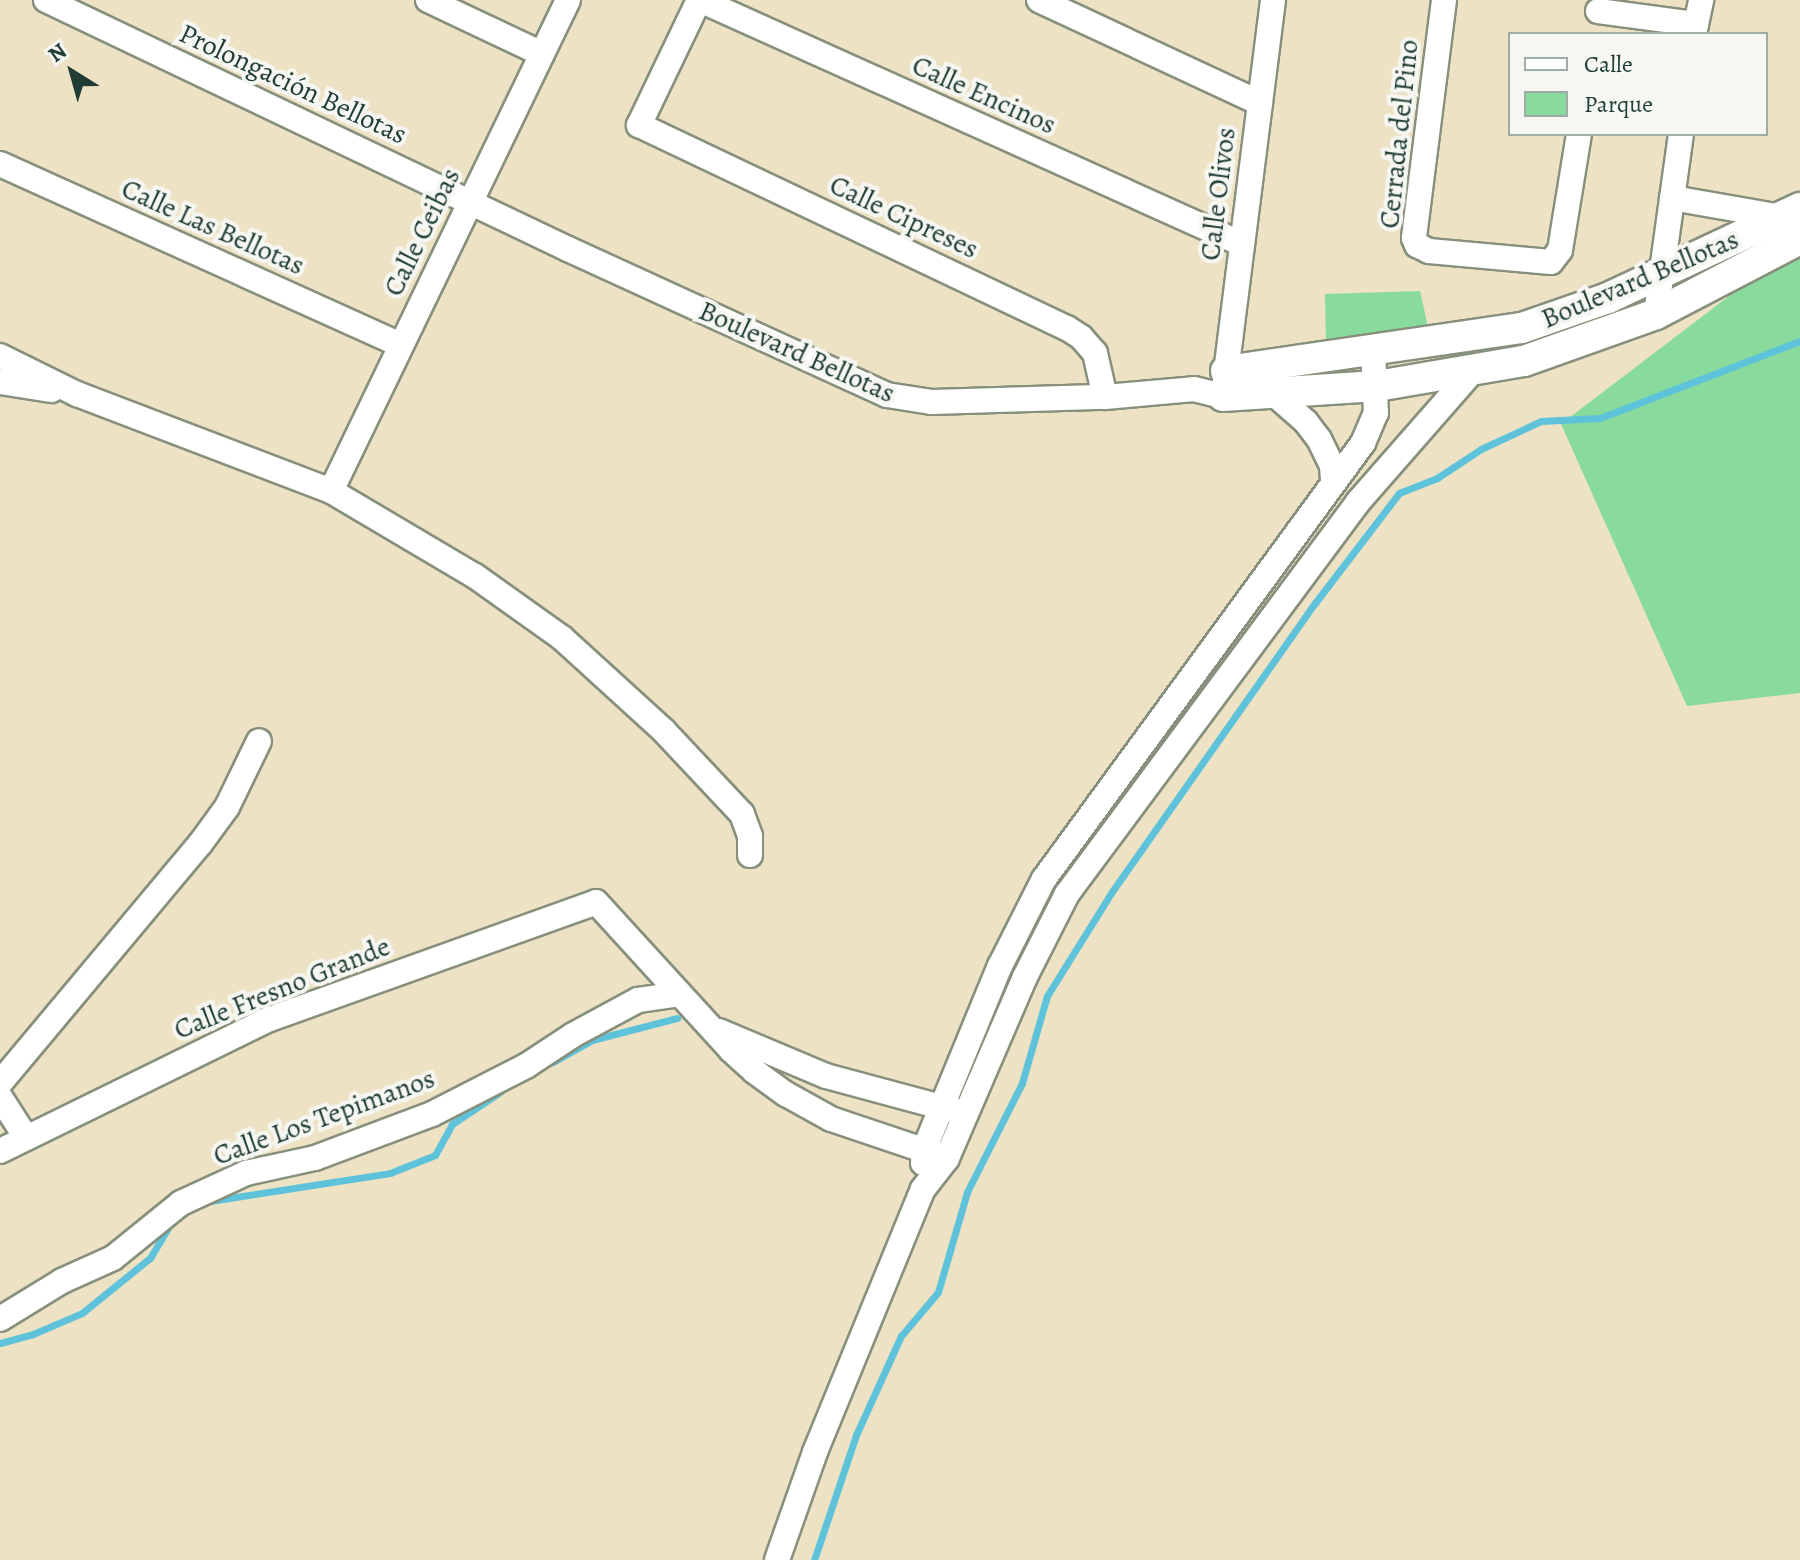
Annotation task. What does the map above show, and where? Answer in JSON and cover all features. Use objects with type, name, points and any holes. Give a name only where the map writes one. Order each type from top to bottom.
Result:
[{"type":"street","name":"Prolongación Bellotas","points":[[46,0],[470,202]]},
{"type":"street","points":[[428,0],[542,54]]},
{"type":"street","name":"Calle Ceibas","points":[[331,491],[568,0]]},
{"type":"street","name":"Calle Cipreses","points":[[699,0],[639,125],[1067,328],[1081,337],[1095,353],[1105,397]]},
{"type":"street","name":"Calle Encinos","points":[[699,0],[1242,244]]},
{"type":"street","points":[[1039,0],[1260,103]]},
{"type":"street","name":"Calle Olivos","points":[[1214,385],[1242,244],[1273,0]]},
{"type":"street","name":"Cerrada del Pino","points":[[1444,0],[1414,238],[1417,245],[1429,251],[1551,262],[1560,250],[1579,136]]},
{"type":"street","points":[[1597,15],[1697,19]]},
{"type":"street","points":[[1656,314],[1681,136]]},
{"type":"street","name":"Calle Las Bellotas","points":[[0,164],[401,345]]},
{"type":"street","points":[[1672,198],[1794,222]]},
{"type":"street","name":"Boulevard Bellotas","points":[[470,202],[887,395],[932,402],[1105,397],[1214,385],[1373,352],[1522,328],[1608,298],[1660,273],[1794,222]]},
{"type":"street","name":"Boulevard Bellotas","points":[[1214,385],[1273,393],[1377,386],[1471,373],[1560,350],[1656,314],[1794,222]]},
{"type":"street","points":[[923,1189],[924,1150],[1018,928],[1044,879],[1372,425],[1377,386],[1373,352]]},
{"type":"street","points":[[0,356],[77,394],[331,491],[475,576],[562,638],[611,680],[742,814],[750,836],[750,855]]},
{"type":"street","points":[[777,1560],[815,1452],[923,1189],[947,1158],[1042,940],[1067,894],[1358,502],[1471,373]]},
{"type":"street","points":[[0,382],[77,394]]},
{"type":"street","points":[[1273,393],[1306,422],[1319,439],[1332,466],[1333,482]]},
{"type":"street","points":[[0,1083],[200,844],[233,797],[259,741]]},
{"type":"street","points":[[1077,832],[1099,848]]},
{"type":"street","name":"Calle Fresno Grande","points":[[0,1151],[25,1136],[270,1019],[596,902],[680,994]]},
{"type":"street","points":[[680,994],[754,1071],[786,1094],[831,1119],[947,1158]]},
{"type":"street","name":"Calle Los Tepimanos","points":[[0,1319],[62,1281],[113,1258],[181,1203],[246,1173],[315,1158],[432,1114],[526,1066],[573,1035],[638,1000],[680,994]]},
{"type":"street","points":[[711,1028],[826,1076],[966,1114]]},
{"type":"street","points":[[0,1097],[25,1136]]},
{"type":"green space","points":[[1800,247],[1800,693],[1687,706],[1561,424],[1779,258]]},
{"type":"green space","points":[[1420,291],[1428,327],[1326,343],[1325,294]]},
{"type":"waterway","points":[[814,1560],[856,1435],[901,1336],[938,1292],[967,1192],[1022,1083],[1047,996],[1111,893],[1315,603],[1399,493],[1437,478],[1481,449],[1541,421],[1600,418],[1800,341]]},
{"type":"waterway","points":[[553,1062],[592,1040],[677,1018]]},
{"type":"waterway","points":[[210,1201],[390,1173],[435,1155],[452,1124],[500,1092]]},
{"type":"waterway","points":[[0,1343],[33,1334],[82,1313],[150,1258],[170,1225]]}]
